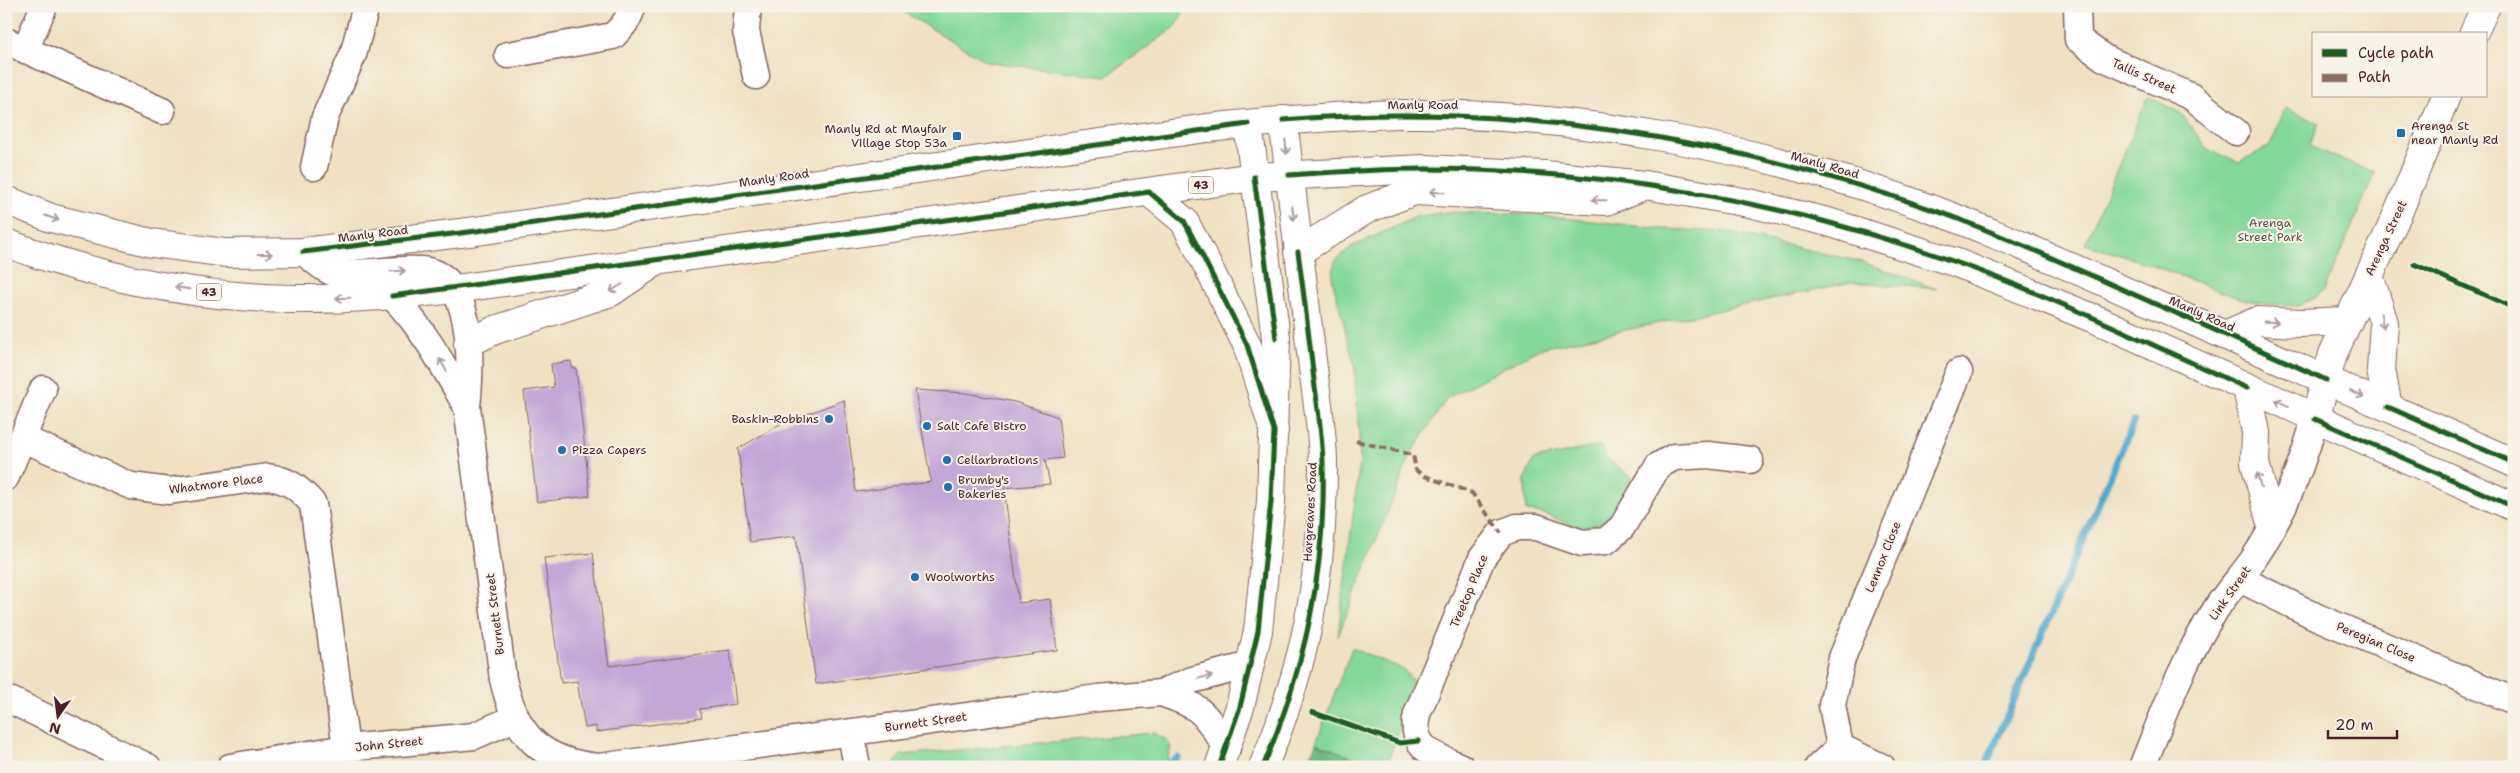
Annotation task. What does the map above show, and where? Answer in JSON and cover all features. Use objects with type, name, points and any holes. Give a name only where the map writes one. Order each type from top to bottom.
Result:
[{"type":"main road","points":[[2474,32],[2486,6]]},
{"type":"main road","name":"Arenga Street","points":[[2315,418],[2326,380],[2347,322],[2398,213],[2445,98]]},
{"type":"main road","name":"Manly Road","points":[[6,200],[51,218],[152,244],[226,253],[303,252],[470,232],[1283,120],[1401,114],[1462,116],[1616,130],[1722,149],[1852,183],[1942,212],[2225,335],[2514,464]]},
{"type":"main road","name":"Hargreaves Road","points":[[1264,767],[1291,698],[1313,605],[1319,553],[1323,472],[1321,438],[1283,120]]},
{"type":"main road","points":[[1223,757],[1250,665],[1263,592],[1271,501],[1274,431],[1276,338],[1248,124]]},
{"type":"main road","name":"43","points":[[6,243],[84,268],[128,279],[192,290],[291,299],[392,296],[455,289],[1254,178],[1425,169],[1545,175],[1699,193],[1819,220],[1957,263],[2100,321],[2514,507]]},
{"type":"main road","points":[[1298,252],[1366,209],[1415,191],[1606,201],[1645,186]]},
{"type":"main road","points":[[1149,192],[1184,222],[1202,255],[1247,345],[1274,431]]},
{"type":"main road","points":[[468,343],[494,330],[611,292],[657,261]]},
{"type":"main road","points":[[2369,275],[2384,323],[2381,370],[2388,407]]},
{"type":"main road","points":[[2225,335],[2257,321],[2300,323],[2347,322]]},
{"type":"main road","points":[[2247,388],[2256,432],[2254,463],[2272,527]]},
{"type":"street","points":[[44,6],[16,46],[162,111]]},
{"type":"street","points":[[314,167],[325,117],[353,55],[366,6]]},
{"type":"street","points":[[508,55],[613,36],[624,25],[631,13],[632,6]]},
{"type":"street","points":[[748,6],[746,31],[756,76]]},
{"type":"street","name":"Tallis Street","points":[[2077,6],[2078,39],[2104,58],[2192,97],[2236,132]]},
{"type":"street","points":[[303,252],[335,273],[421,270],[435,272],[455,289]]},
{"type":"street","name":"Burnett Street","points":[[455,289],[461,302],[468,343],[471,370],[467,407],[503,679],[508,702],[515,718],[531,741],[551,756],[575,764],[599,767],[1098,698],[1161,692],[1192,680],[1250,665]]},
{"type":"street","name":"Burnett Street","points":[[392,296],[428,338],[467,407]]},
{"type":"street","name":"Lennox Close","points":[[1840,747],[1832,705],[1842,658],[1959,372]]},
{"type":"street","points":[[6,477],[24,439],[43,389]]},
{"type":"street","name":"Link Street","points":[[2142,767],[2177,681],[2216,608],[2240,579],[2272,527],[2307,449],[2315,418]]},
{"type":"street","name":"Whatmore Place","points":[[24,439],[132,486],[169,491],[268,477],[281,479],[297,486],[313,504],[346,748]]},
{"type":"street","name":"Treetop Place","points":[[1461,767],[1432,754],[1418,741],[1414,728],[1417,714],[1482,558],[1501,533],[1517,527],[1536,527],[1582,543],[1606,541],[1622,527],[1658,466],[1674,456],[1708,455],[1750,460]]},
{"type":"street","name":"Peregian Close","points":[[2240,579],[2317,617],[2514,701]]},
{"type":"street","points":[[1161,692],[1188,702],[1200,709],[1223,757]]},
{"type":"street","points":[[6,701],[12,701],[148,767]]},
{"type":"street","name":"John Street","points":[[230,767],[346,748],[474,736],[515,718]]},
{"type":"street","points":[[851,733],[856,767]]},
{"type":"street","points":[[1818,767],[1840,747],[1882,767]]},
{"type":"green space","points":[[894,6],[1188,6],[1174,28],[1107,76],[987,62]]},
{"type":"green space","name":"Arenga Street Park","points":[[2148,97],[2180,112],[2207,149],[2239,162],[2270,146],[2285,108],[2319,123],[2309,146],[2375,173],[2324,291],[2298,306],[2258,303],[2233,296],[2149,264],[2085,244]]},
{"type":"green space","points":[[1448,212],[1537,215],[1664,229],[1727,232],[1862,262],[1937,289],[1852,282],[1541,348],[1447,398],[1411,454],[1338,636],[1360,459],[1355,367],[1332,278],[1335,261],[1351,247],[1418,216]]},
{"type":"green space","points":[[1600,446],[1607,459],[1632,477],[1622,498],[1609,516],[1591,526],[1580,526],[1542,513],[1526,511],[1525,479],[1534,459]]},
{"type":"green space","points":[[1352,648],[1403,669],[1416,685],[1386,767],[1377,767],[1316,743]]},
{"type":"green space","points":[[1154,733],[1167,740],[1171,748],[1165,767],[892,767],[901,755]]},
{"type":"green space","points":[[1316,743],[1377,767],[1306,767]]},
{"type":"building","points":[[571,361],[572,368],[576,368],[590,496],[537,502],[524,391],[554,387],[551,364]]},
{"type":"building","points":[[915,390],[966,393],[1015,402],[1058,417],[1063,458],[1045,460],[1050,484],[1004,488],[1019,603],[1050,599],[1057,650],[816,684],[796,536],[750,542],[738,449],[780,424],[844,400],[856,492],[931,482]]},
{"type":"building","points":[[593,553],[609,666],[730,650],[736,704],[700,709],[702,718],[596,732],[596,726],[585,728],[577,681],[561,683],[544,558]]},
{"type":"waterway","points":[[1985,767],[2134,421]]},
{"type":"waterway","points":[[1164,767],[1178,758]]},
{"type":"marked path","points":[[1356,441],[1413,455],[1416,470],[1422,475],[1472,493],[1501,533]]},
{"type":"cycle path","points":[[1283,120],[1367,115],[1450,116],[1533,121],[1616,131],[1698,145],[1779,163],[1860,186],[1981,228],[2326,380]]},
{"type":"cycle path","points":[[303,252],[469,232],[1248,124]]},
{"type":"cycle path","points":[[1289,175],[1407,169],[1560,175],[1695,193],[1762,206],[1894,241],[1958,263],[2032,291],[2104,322],[2247,388]]},
{"type":"cycle path","points":[[1254,177],[1276,338]]},
{"type":"cycle path","points":[[392,296],[1149,192],[1184,221],[1202,255],[1247,345],[1274,431],[1271,501],[1258,631],[1240,707],[1219,767]]},
{"type":"cycle path","points":[[1263,767],[1291,693],[1301,656],[1310,618],[1321,542],[1323,503],[1322,442],[1298,252]]},
{"type":"cycle path","points":[[2414,264],[2514,308]]},
{"type":"cycle path","points":[[2388,407],[2514,463]]},
{"type":"cycle path","points":[[2315,419],[2514,507]]},
{"type":"cycle path","points":[[1312,712],[1400,743],[1418,741]]},
{"type":"place","name":"Arenga St near Manly Rd","points":[[2401,133]]},
{"type":"place","name":"Manly Rd at Mayfair Village Stop 53a","points":[[957,136]]},
{"type":"place","name":"Baskin-Robbins","points":[[829,419]]},
{"type":"place","name":"Salt Cafe Bistro","points":[[927,426]]},
{"type":"place","name":"Pizza Capers","points":[[562,450]]},
{"type":"place","name":"Cellarbrations","points":[[947,460]]},
{"type":"place","name":"Brumby's Bakeries","points":[[948,487]]},
{"type":"place","name":"Woolworths","points":[[915,577]]}]
